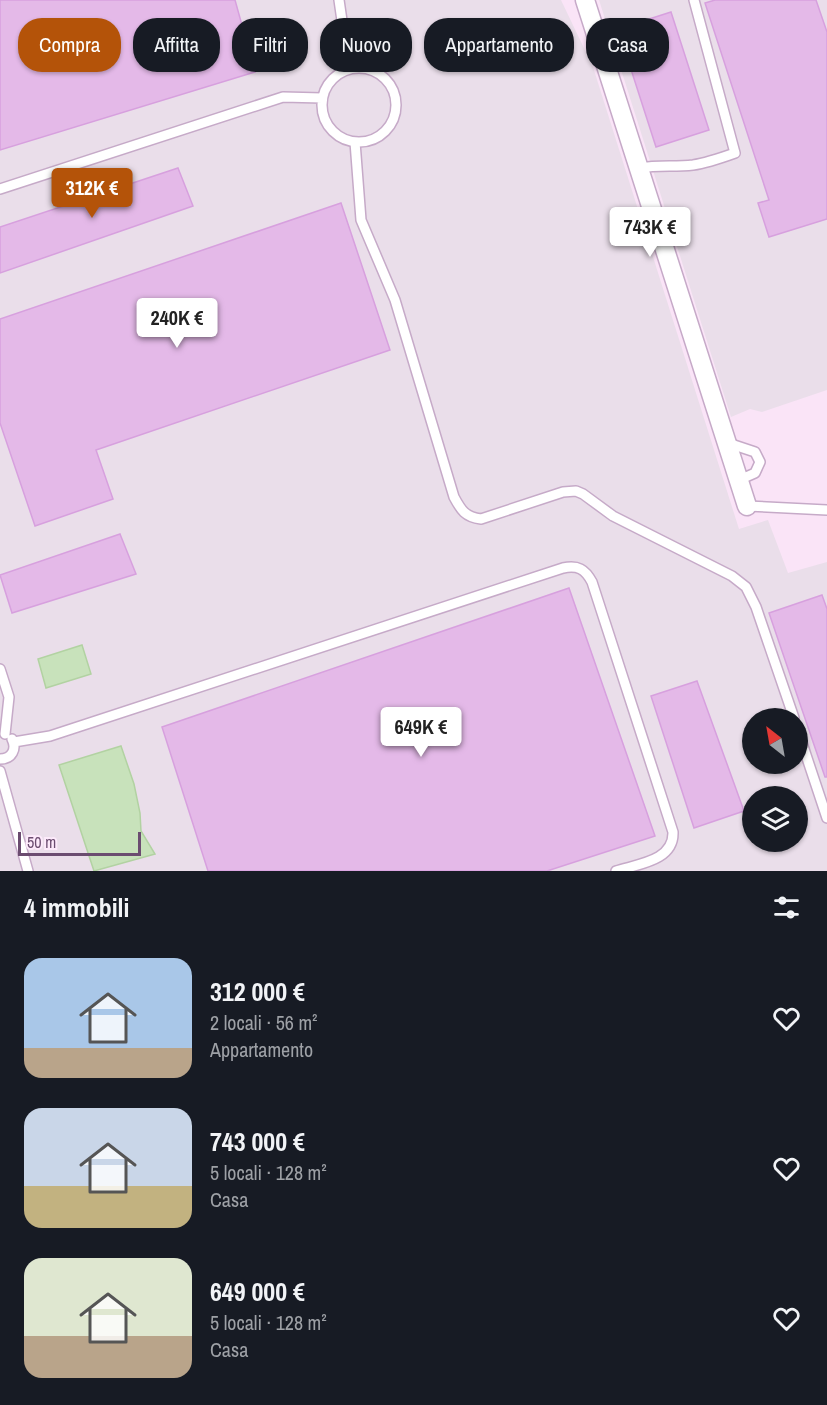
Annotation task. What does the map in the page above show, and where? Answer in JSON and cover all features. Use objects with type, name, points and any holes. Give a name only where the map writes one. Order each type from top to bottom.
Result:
[{"type":"street","points":[[585,0],[747,506]]},
{"type":"lane","points":[[339,0],[342,18]]},
{"type":"lane","points":[[640,168],[665,164],[690,165],[709,162],[735,153],[694,0]]},
{"type":"lane","points":[[344,72],[332,80],[322,98],[322,110],[329,127],[343,139],[355,142],[378,138],[387,130],[396,108],[391,86],[383,76],[372,72]]},
{"type":"lane","points":[[0,189],[283,97],[322,98]]},
{"type":"lane","points":[[355,142],[361,220],[395,300],[454,497],[460,510],[469,518],[481,519],[563,492],[576,491],[613,516],[732,576],[746,587],[756,607],[791,708]]},
{"type":"lane","points":[[727,443],[755,452],[760,462],[755,473],[739,480]]},
{"type":"lane","points":[[747,506],[827,510]]},
{"type":"lane","points":[[0,669],[9,697],[2,734],[14,742],[50,736],[552,572],[572,566],[579,567],[591,582],[673,832],[671,848],[662,856],[616,871]]},
{"type":"lane","points":[[0,759],[6,759],[12,754],[14,742]]},
{"type":"lane","points":[[808,761],[827,818]]},
{"type":"lane","points":[[0,771],[28,871]]},
{"type":"shaded area","points":[[0,0],[561,0],[570,18],[424,18],[424,72],[574,72],[574,27],[586,52],[586,72],[595,72],[739,529],[768,520],[788,573],[827,562],[827,871],[0,871]]},
{"type":"shaded area","points":[[599,0],[827,0],[827,390],[762,412],[750,409],[731,417],[622,72],[669,72],[669,18],[605,18]]},
{"type":"shaded area","points":[[82,645],[91,674],[46,688],[38,659]]},
{"type":"shaded area","points":[[121,746],[134,784],[141,831],[155,854],[94,871],[59,765]]},
{"type":"building","points":[[0,0],[235,0],[240,18],[232,18],[232,72],[255,72],[0,150]]},
{"type":"building","points":[[715,0],[816,0],[827,32],[827,219],[769,237],[758,203],[769,200],[705,3]]},
{"type":"building","points":[[671,12],[709,130],[656,147],[632,72],[669,72],[669,18],[652,18]]},
{"type":"building","points":[[178,168],[193,206],[0,273],[0,227]]},
{"type":"building","points":[[341,203],[390,350],[96,450],[113,499],[35,526],[0,423],[0,319]]},
{"type":"building","points":[[120,534],[136,574],[12,613],[0,575]]},
{"type":"building","points":[[569,588],[655,836],[547,871],[208,871],[162,727]]},
{"type":"building","points":[[822,595],[827,609],[827,777],[825,777],[808,727],[808,708],[801,708],[769,613]]},
{"type":"building","points":[[697,681],[742,805],[742,812],[694,828],[651,696]]}]
